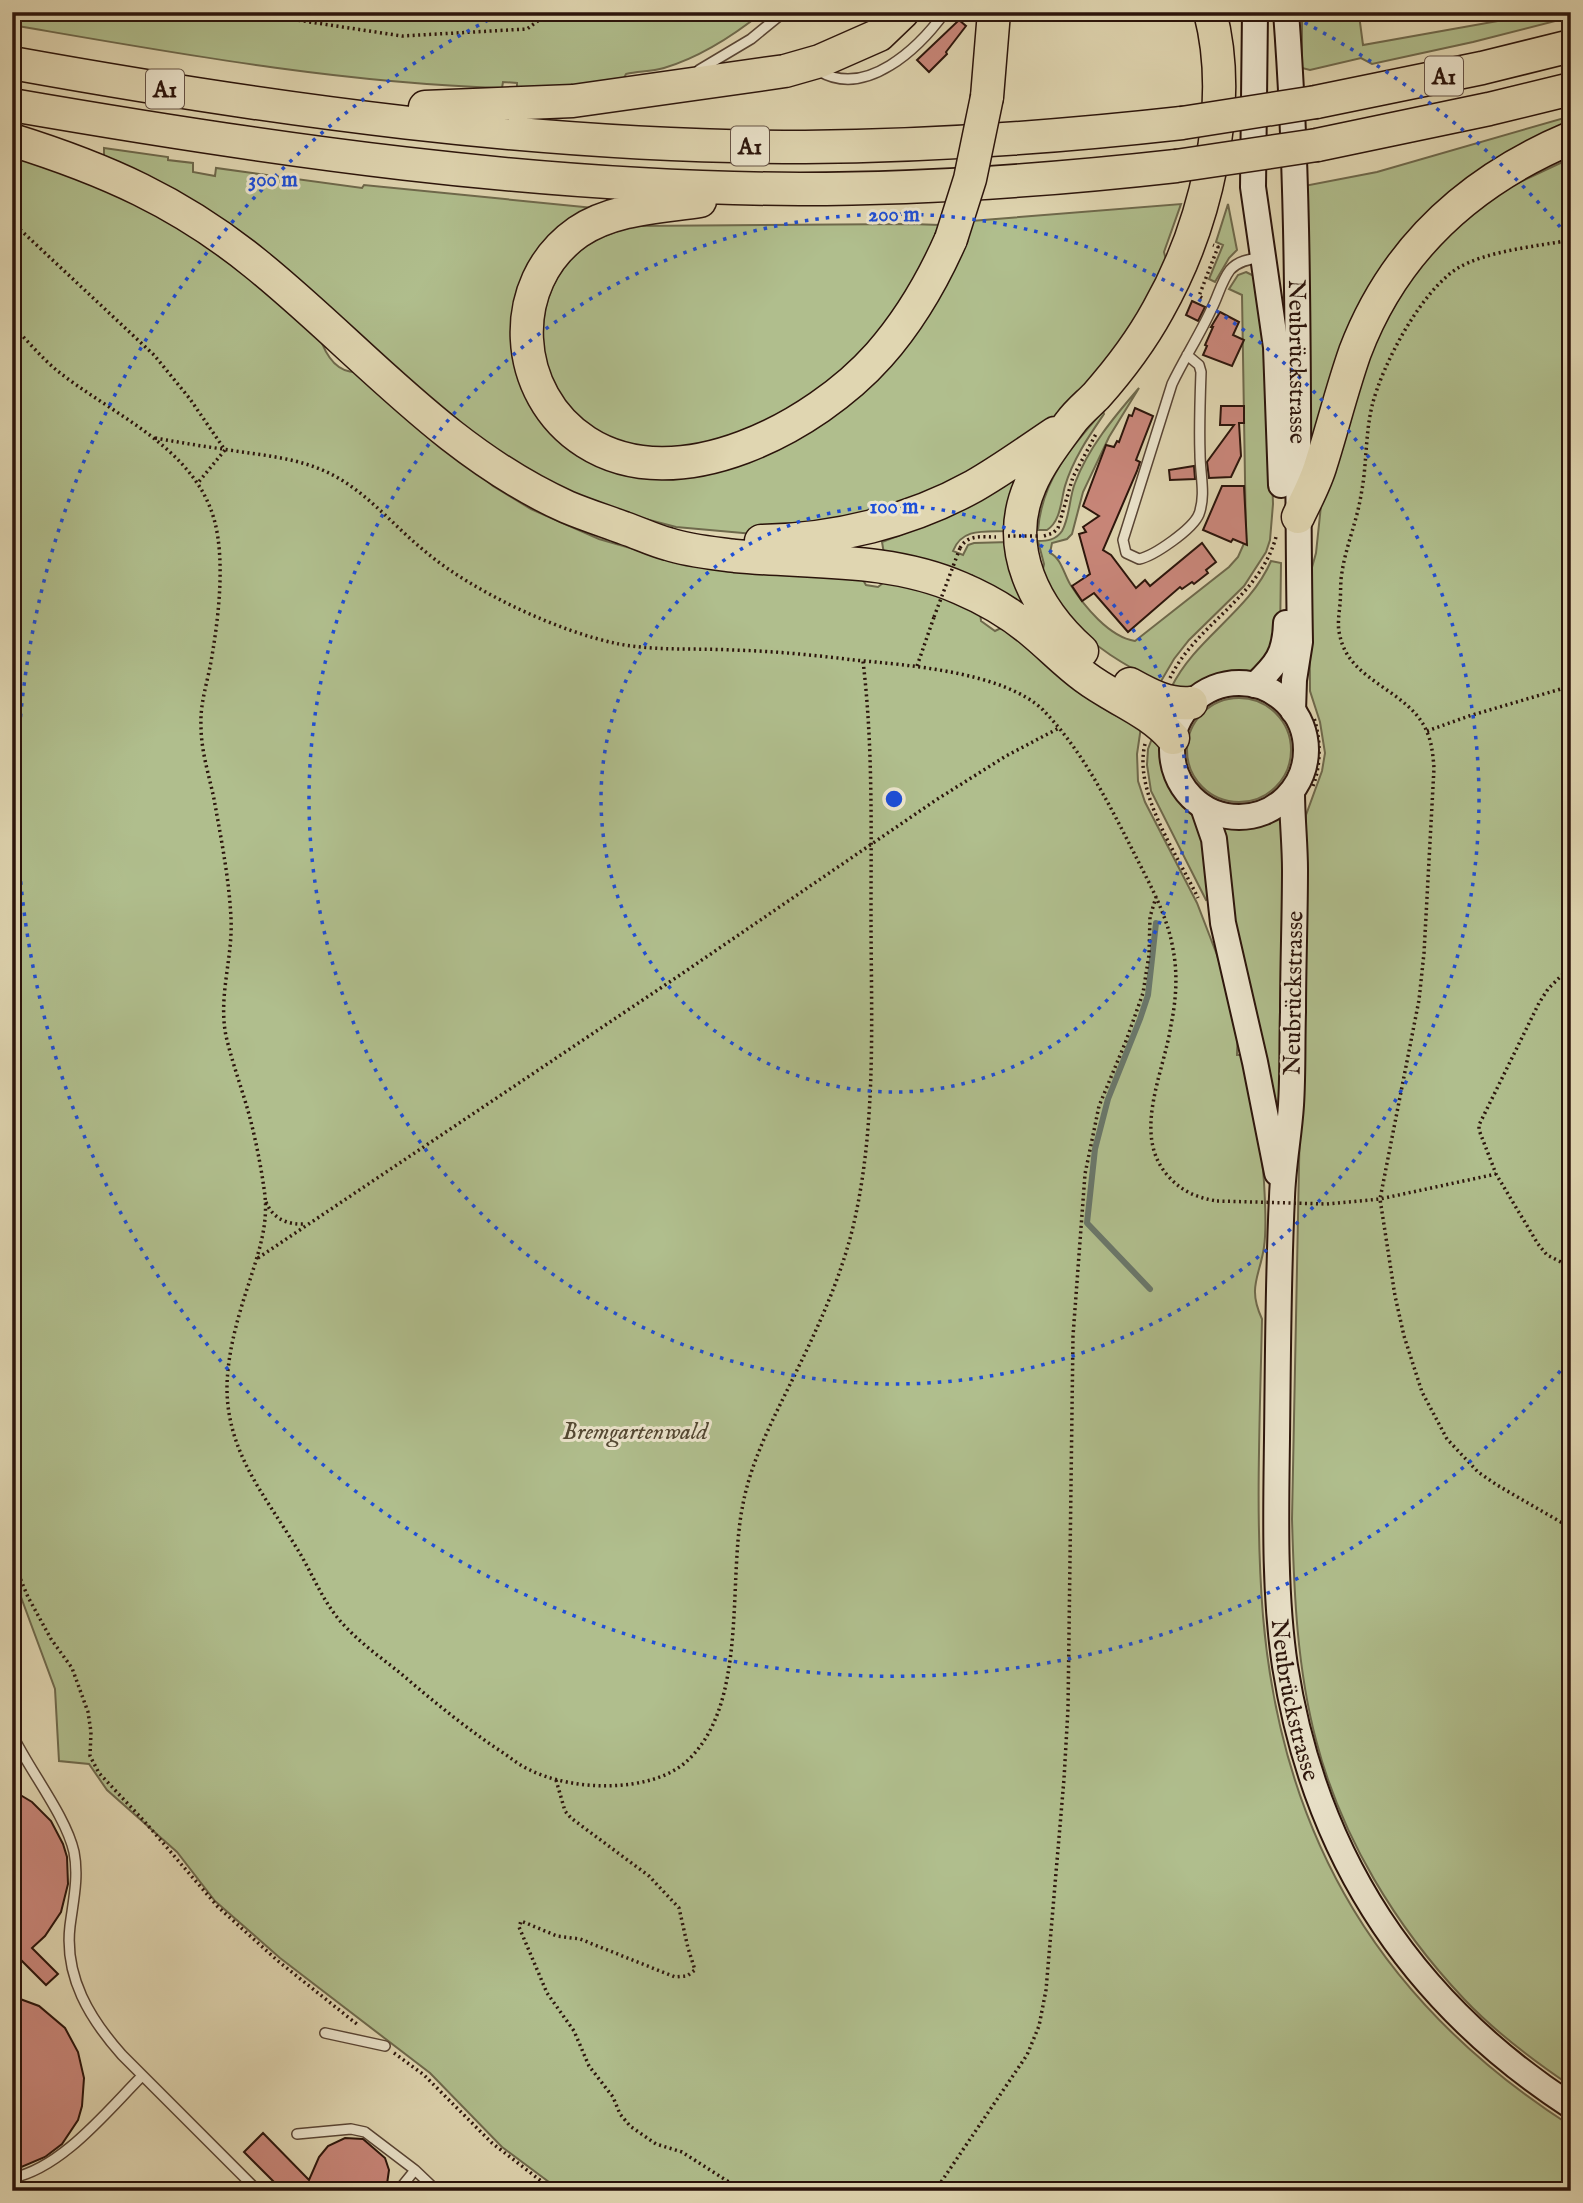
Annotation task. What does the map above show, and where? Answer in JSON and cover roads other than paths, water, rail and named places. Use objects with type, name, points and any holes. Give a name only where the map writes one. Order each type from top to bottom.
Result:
[{"type":"highway","points":[[849,48],[887,12]]},
{"type":"highway","points":[[319,111],[542,104],[766,74],[808,65],[879,35],[903,12]]},
{"type":"highway","points":[[800,189],[629,211],[592,225],[561,246],[538,279],[530,302],[526,327],[530,368],[547,405],[558,419],[587,443],[626,459],[669,463],[695,460],[753,444],[791,424],[834,396],[878,356],[918,305],[951,239],[970,179],[987,97],[994,12]]},
{"type":"highway","points":[[1179,694],[1171,702],[1150,695],[1102,667],[1069,639],[1038,600],[1027,578],[1020,539],[1024,502],[1036,473],[1071,422],[1118,370],[1158,311],[1180,268],[1200,212],[1212,163],[1217,126],[1218,87],[1213,17]]},
{"type":"highway","name":"A1","points":[[12,63],[319,111],[538,135],[643,142],[803,147],[1001,141],[1182,123],[1316,102],[1428,80],[1571,46]]},
{"type":"highway","name":"A1","points":[[12,105],[221,139],[430,166],[641,184],[800,189],[902,188],[1004,183],[1175,166],[1317,145],[1489,110],[1571,89]]},
{"type":"highway","points":[[1287,527],[1321,466],[1357,348],[1376,307],[1410,255],[1433,229],[1478,188],[1528,157],[1571,138]]},
{"type":"highway","points":[[12,140],[95,168],[174,206],[216,233],[257,264],[409,401],[481,458],[537,492],[578,511],[670,545],[700,551],[869,565],[904,571],[960,588],[1032,631],[1085,678],[1153,718],[1159,741]]},
{"type":"highway","points":[[624,528],[735,541],[800,539],[855,530],[901,517],[948,499],[1003,468],[1071,422]]},
{"type":"main road","name":"Neubrückstrasse","points":[[1255,12],[1253,187],[1278,368],[1286,623],[1282,653],[1274,667],[1255,685]]},
{"type":"main road","name":"Neubrückstrasse","points":[[1286,12],[1291,73],[1296,223],[1287,527],[1300,642],[1294,680],[1302,710]]},
{"type":"main road","points":[[1228,684],[1255,685],[1302,710],[1301,723],[1306,752],[1301,792],[1267,812],[1234,817],[1218,814],[1191,797],[1178,777],[1172,754],[1159,741],[1179,719],[1179,694],[1202,694],[1228,684]]},
{"type":"main road","name":"Neubrückstrasse","points":[[1301,792],[1295,866],[1292,1104],[1282,1194],[1276,1518],[1285,1664],[1299,1733],[1313,1784],[1330,1829],[1373,1910],[1410,1962],[1454,2012],[1491,2046],[1571,2106]]},
{"type":"main road","name":"Neubrückstrasse","points":[[1203,807],[1214,839],[1223,923],[1282,1194]]},
{"type":"lane","points":[[665,88],[728,54],[784,12]]},
{"type":"lane","points":[[808,65],[824,74],[842,79],[869,75],[890,66],[914,48],[945,12]]},
{"type":"lane","points":[[1187,355],[1199,365],[1201,372],[1200,510],[1195,522],[1182,534],[1147,557],[1139,559],[1124,550],[1124,534],[1172,384],[1187,355],[1232,269],[1246,260],[1262,257]]},
{"type":"lane","points":[[12,1734],[66,1829],[72,1847],[76,1873],[69,1953],[78,1987],[103,2032],[142,2076],[258,2191]]},
{"type":"lane","points":[[325,2033],[385,2046]]},
{"type":"lane","points":[[12,2178],[34,2172],[57,2158],[142,2076]]},
{"type":"lane","points":[[297,2134],[351,2129],[365,2132],[415,2170],[437,2191]]},
{"type":"lane","points":[[398,2191],[415,2170]]},
{"type":"waterway","points":[[1150,1289],[1087,1223],[1095,1149],[1108,1099],[1148,995],[1156,923]]},
{"type":"park label","name":"Bremgartenwald","points":[[635,1431]]}]
